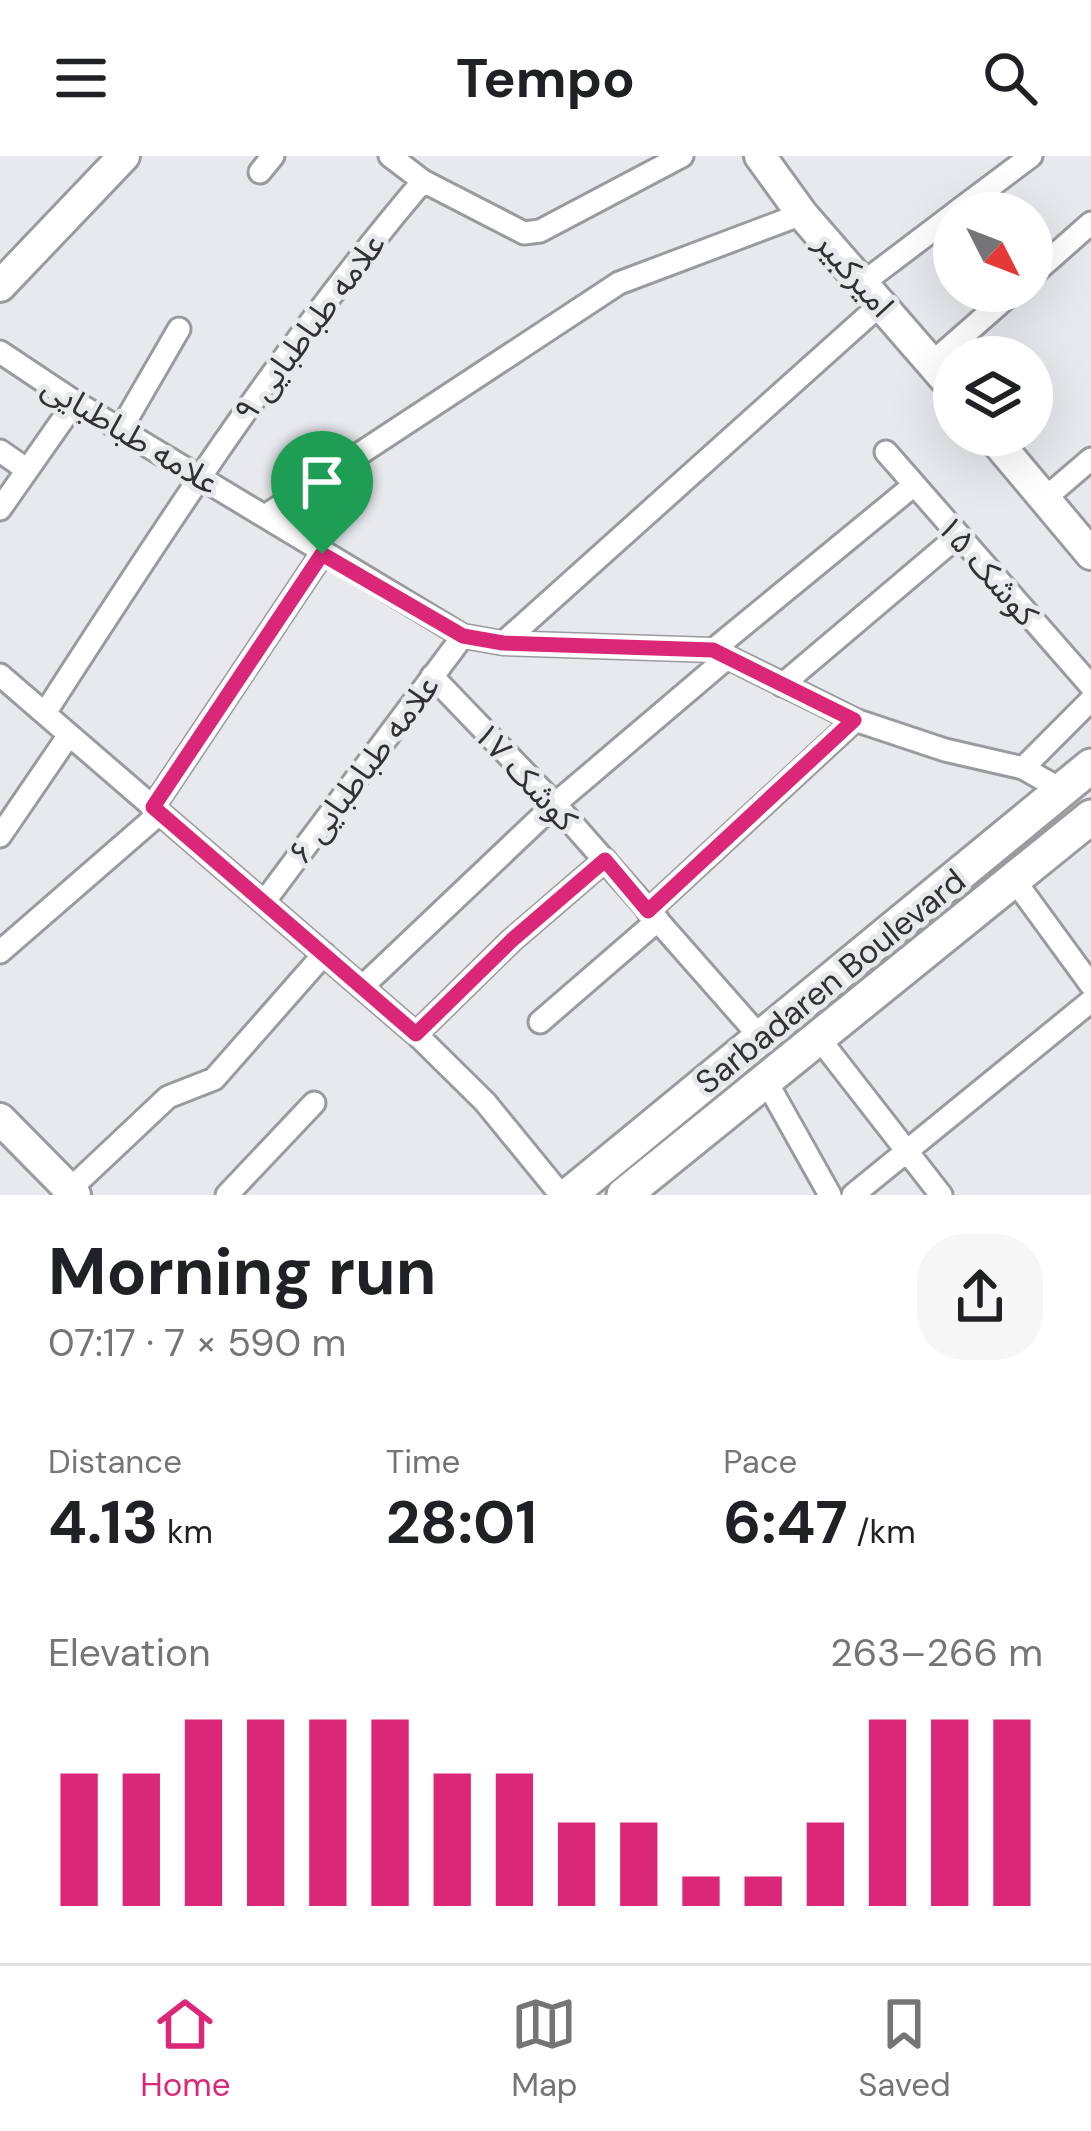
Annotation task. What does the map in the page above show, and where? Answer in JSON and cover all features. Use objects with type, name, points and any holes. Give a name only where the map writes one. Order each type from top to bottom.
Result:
[{"type":"main road","points":[[0,286],[124,156]]},
{"type":"main road","name":"امیرکبیر","points":[[762,157],[802,214],[933,362]]},
{"type":"main road","points":[[1008,456],[1091,554]]},
{"type":"main road","name":"Sarbadaren Boulevard","points":[[565,1195],[762,1039],[1091,766]]},
{"type":"main road","name":"Sarbadaren Boulevard","points":[[624,1195],[1091,817]]},
{"type":"main road","points":[[0,1120],[70,1194]]},
{"type":"main road","points":[[653,1126],[676,1155]]},
{"type":"street","points":[[390,156],[524,233],[540,231],[682,156]]},
{"type":"street","points":[[983,192],[1031,156]]},
{"type":"street","name":"علامه طباطبایی ۹","points":[[44,713],[198,476],[421,170]]},
{"type":"street","points":[[266,516],[619,283],[802,214]]},
{"type":"street","points":[[1053,256],[1091,223]]},
{"type":"street","points":[[503,643],[933,234]]},
{"type":"street","points":[[963,336],[990,312]]},
{"type":"street","points":[[121,428],[179,329]]},
{"type":"street","name":"علامه طباطبایی","points":[[0,352],[75,403],[463,636],[503,643],[720,653],[854,720],[945,750],[1022,768],[1062,790]]},
{"type":"street","points":[[0,509],[75,403]]},
{"type":"street","points":[[0,451],[26,469]]},
{"type":"street","name":"کوشک ۱۵","points":[[886,452],[1091,686]]},
{"type":"street","points":[[1043,500],[1091,459]]},
{"type":"street","points":[[362,987],[720,653],[914,485]]},
{"type":"street","points":[[782,685],[958,536]]},
{"type":"street","points":[[0,952],[157,810],[322,554]]},
{"type":"street","name":"علامه طباطبایی ۶","points":[[264,902],[463,636]]},
{"type":"street","points":[[0,674],[416,1034],[485,1102],[565,1195]]},
{"type":"street","name":"کوشک ۱۷","points":[[432,676],[555,804],[762,1039]]},
{"type":"street","points":[[1022,768],[1091,700]]},
{"type":"street","points":[[540,1022],[854,720]]},
{"type":"street","points":[[0,836],[69,735]]},
{"type":"street","points":[[416,1034],[512,940],[605,860]]},
{"type":"street","points":[[1012,878],[1091,985]]},
{"type":"street","points":[[70,1194],[168,1097],[214,1079],[324,954]]},
{"type":"street","points":[[853,1195],[1091,1001]]},
{"type":"street","points":[[818,1037],[941,1195]]},
{"type":"street","points":[[766,1081],[830,1195]]},
{"type":"street","points":[[227,1195],[314,1103]]},
{"type":"route","points":[[322,554],[463,636],[503,643],[713,650],[854,720],[648,911],[605,860],[512,940],[416,1034],[153,807],[322,554]]}]
